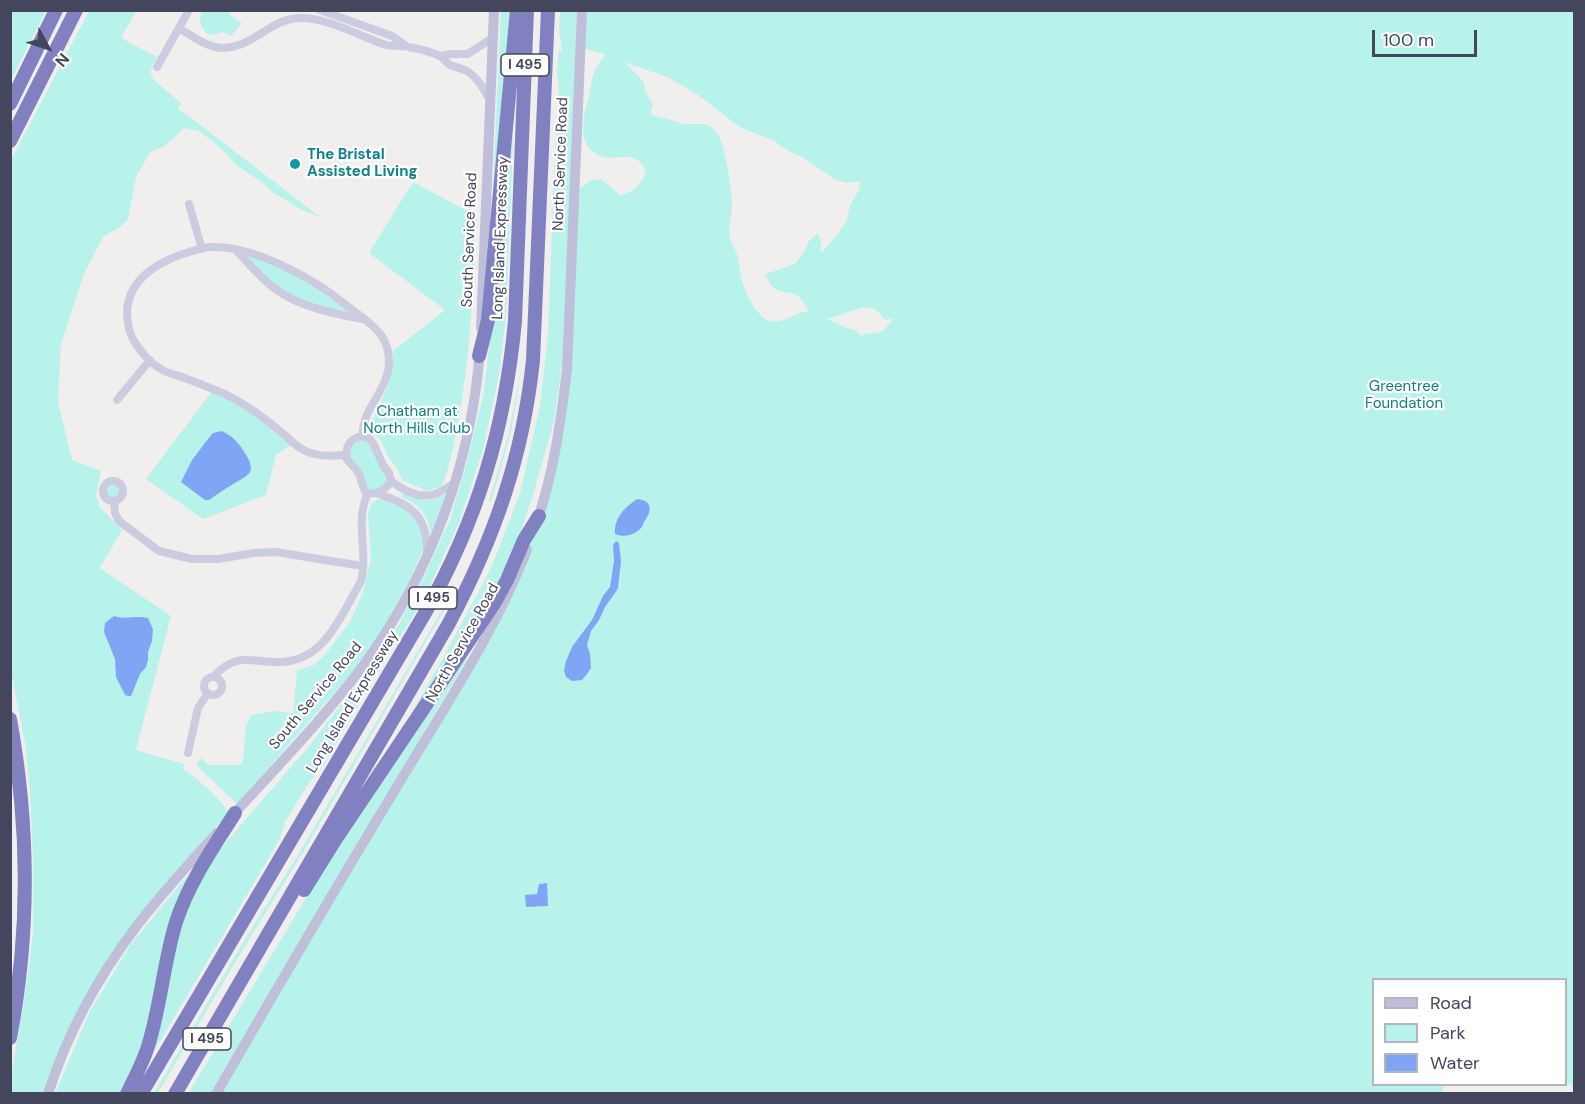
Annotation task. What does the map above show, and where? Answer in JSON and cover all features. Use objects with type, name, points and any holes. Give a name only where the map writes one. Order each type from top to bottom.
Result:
[{"type":"highway","points":[[10,104],[56,10]]},
{"type":"highway","points":[[10,141],[76,10]]},
{"type":"highway","points":[[479,356],[488,320],[517,10]]},
{"type":"highway","name":"Long Island Expressway","points":[[141,1094],[429,605],[460,545],[479,497],[500,422],[515,321],[527,10]]},
{"type":"highway","name":"I 495","points":[[175,1094],[452,618],[492,533],[509,485],[525,419],[534,360],[548,10]]},
{"type":"highway","points":[[239,985],[258,969],[324,856],[495,602],[538,516]]},
{"type":"highway","points":[[10,719],[22,810],[25,888],[21,965],[10,1038]]},
{"type":"highway","points":[[127,1094],[149,1043],[168,954],[180,911],[199,871],[235,813]]},
{"type":"main road","name":"South Service Road","points":[[48,1094],[80,1017],[119,951],[159,898],[355,677],[395,618],[440,525],[455,482],[477,381],[494,10]]},
{"type":"main road","name":"North Service Road","points":[[216,1094],[485,639],[513,583],[538,516],[549,480],[564,400],[568,357],[582,10]]},
{"type":"street","points":[[157,67],[189,10]]},
{"type":"street","points":[[287,20],[290,10]]},
{"type":"street","points":[[320,10],[392,36],[406,46]]},
{"type":"street","points":[[179,28],[209,45],[226,48],[247,42],[287,20],[313,19],[389,46],[406,46],[439,56],[475,77],[482,84],[490,101]]},
{"type":"street","points":[[439,56],[468,54],[492,38]]},
{"type":"street","points":[[189,204],[202,249]]},
{"type":"street","points":[[346,455],[328,456],[305,451],[252,409],[228,396],[160,369],[142,353],[130,336],[126,314],[130,294],[142,276],[181,255],[208,247],[227,247],[259,256],[303,275],[336,296],[377,331],[387,344],[390,362],[388,376],[366,418],[363,436]]},
{"type":"street","points":[[236,250],[259,275],[283,294],[326,312],[362,319]]},
{"type":"street","points":[[117,400],[150,360]]},
{"type":"street","points":[[367,494],[362,488],[356,468],[347,460],[346,451],[349,443],[355,437],[363,436],[370,439],[392,481],[401,489],[426,496],[437,494],[455,482]]},
{"type":"street","points":[[367,494],[386,489],[392,481]]},
{"type":"street","points":[[376,493],[400,501],[414,510],[425,528],[427,555]]},
{"type":"street","points":[[214,676],[221,681],[222,690],[214,695],[208,693],[204,688],[204,682],[214,676],[223,666],[239,659],[280,663],[305,657],[322,645],[347,608],[360,580],[364,549],[362,516],[367,494]]},
{"type":"street","points":[[114,501],[115,513],[119,521],[159,551],[192,559],[218,559],[276,552],[362,566]]},
{"type":"street","points":[[188,753],[198,708],[208,693]]},
{"type":"green space","points":[[10,11],[46,11],[11,80],[10,80]]},
{"type":"green space","points":[[89,11],[136,11],[121,38],[157,57],[151,69],[152,77],[181,103],[177,109],[320,217],[302,210],[272,192],[263,183],[236,165],[222,149],[199,131],[184,128],[164,147],[151,151],[136,177],[128,220],[103,237],[84,274],[61,344],[58,402],[72,460],[101,471],[96,495],[100,507],[122,530],[100,568],[171,616],[136,750],[184,764],[184,770],[208,789],[228,812],[108,958],[43,1094],[10,1093],[33,933],[33,861],[30,790],[25,743],[10,667],[10,162]]},
{"type":"green space","points":[[203,11],[229,11],[230,15],[242,23],[231,36],[222,32],[209,35],[200,23],[199,18]]},
{"type":"green space","points":[[501,11],[512,11],[492,211]]},
{"type":"green space","points":[[560,11],[577,11],[564,349],[554,421],[533,495],[506,576],[385,760],[492,566],[520,493],[540,406],[548,333],[555,149],[560,103],[557,72],[559,51],[562,51],[559,30]]},
{"type":"green space","name":"Greentree Foundation","points":[[582,11],[1574,11],[1574,1086],[1567,1083],[1567,978],[1372,978],[1372,1086],[1444,1086],[1441,1093],[216,1094],[448,701],[528,546],[561,415],[579,189],[592,180],[601,179],[620,195],[636,187],[646,172],[637,160],[598,155],[586,143],[583,126],[592,78],[605,54],[581,48]],"holes":[[[624,62],[667,77],[698,95],[741,128],[773,140],[836,180],[848,183],[860,181],[859,190],[850,205],[847,220],[821,253],[818,233],[809,241],[795,264],[765,274],[774,287],[796,295],[809,311],[770,321],[756,310],[741,278],[737,254],[730,237],[731,192],[728,168],[719,136],[708,125],[682,124],[650,114],[653,105],[645,90],[644,82]],[[866,307],[887,320],[893,318],[887,327],[877,333],[862,336],[854,329],[846,328],[827,319]]]},
{"type":"green space","points":[[511,119],[513,142],[506,316],[499,375],[483,450],[459,523],[422,602],[322,768],[309,783],[285,822],[280,839],[148,1059],[179,932],[210,861],[311,744],[398,626],[450,520],[483,396]]},
{"type":"green space","name":"Chatham at North Hills Club","points":[[413,182],[477,216],[469,346],[458,423],[442,486],[427,491],[402,480],[381,440],[370,432],[369,427],[389,381],[393,351],[445,310],[369,253]]},
{"type":"green space","points":[[236,250],[297,272],[362,319],[326,312],[277,290]]},
{"type":"green space","points":[[523,358],[511,433],[491,502],[489,501],[509,433]]},
{"type":"green space","points":[[213,390],[228,396],[295,443],[276,455],[266,495],[203,519],[146,479]]},
{"type":"green space","points":[[355,437],[370,439],[389,473],[386,489],[367,494],[360,477],[347,460],[349,443]]},
{"type":"green space","points":[[113,481],[120,484],[123,491],[120,498],[113,501],[106,498],[103,491],[106,484]]},
{"type":"green space","points":[[451,489],[431,540],[431,532],[424,513],[401,497],[402,493],[428,500],[439,497]]},
{"type":"green space","points":[[385,498],[399,503],[415,515],[424,534],[425,546],[409,581],[382,632],[356,668],[237,804],[197,766],[197,763],[201,758],[209,765],[240,765],[243,760],[246,726],[251,715],[274,711],[293,713],[297,670],[314,665],[325,655],[351,620],[363,592],[371,558],[368,515],[371,504]]},
{"type":"green space","points":[[454,590],[301,856],[158,1093],[154,1093],[248,934],[298,855]]},
{"type":"green space","points":[[465,658],[467,660],[211,1093],[188,1094],[339,843]]},
{"type":"green space","points":[[196,869],[134,1070],[123,1093],[55,1094],[90,1011],[131,944],[183,881]]},
{"type":"water","points":[[222,431],[239,444],[248,458],[251,469],[247,476],[209,500],[205,500],[181,482],[192,460],[208,439],[213,433]]},
{"type":"water","points":[[637,499],[645,501],[650,508],[642,527],[629,535],[615,534],[616,523],[621,514]]},
{"type":"water","points":[[616,541],[619,543],[621,561],[618,587],[591,631],[587,645],[591,668],[582,680],[572,681],[566,677],[564,670],[566,661],[572,647],[592,620],[603,596],[610,587],[614,561],[613,545]]},
{"type":"water","points":[[114,616],[148,618],[153,629],[146,667],[140,674],[131,696],[125,695],[116,677],[115,659],[104,632],[105,623]]},
{"type":"water","points":[[547,883],[548,906],[526,907],[525,895],[537,894],[539,884]]},
{"type":"place","name":"The Bristal Assisted Living","points":[[295,164]]}]
